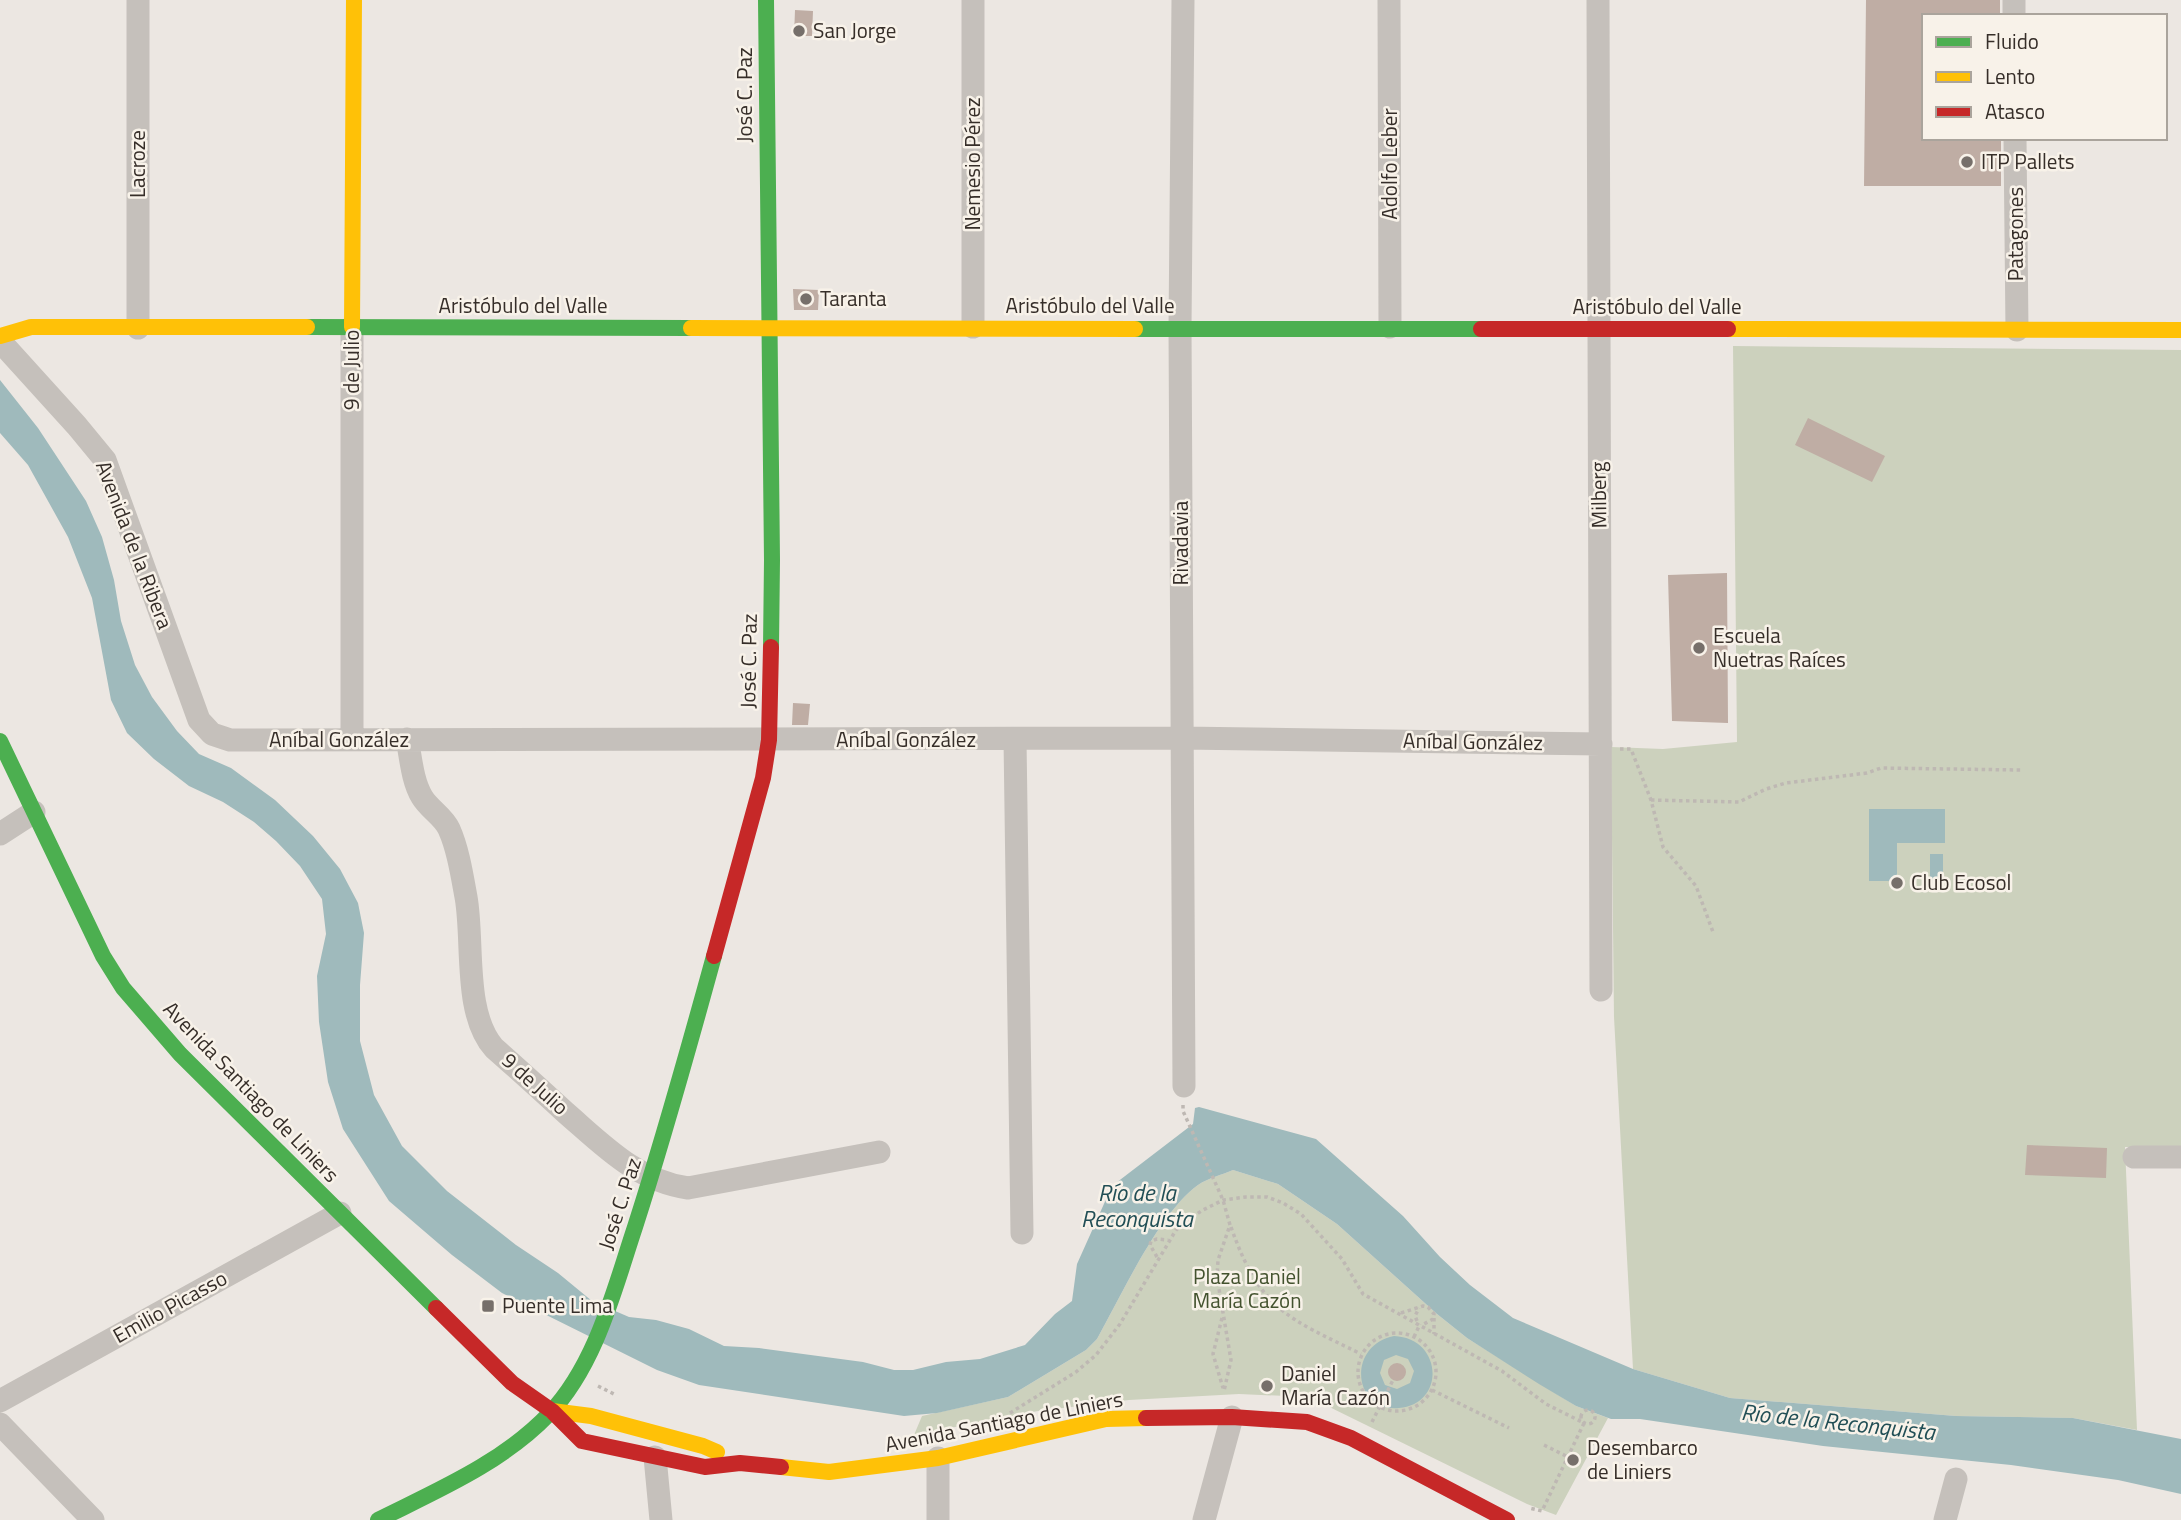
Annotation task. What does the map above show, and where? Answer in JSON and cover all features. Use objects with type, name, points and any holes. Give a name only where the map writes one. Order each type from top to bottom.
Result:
[{"type":"street","name":"Lacroze","points":[[138,0],[138,328]]},
{"type":"street","name":"9 de Julio","points":[[352,740],[354,0]]},
{"type":"street","name":"José C. Paz","points":[[576,1376],[610,1301],[651,1178],[763,778],[769,740],[772,560],[766,0]]},
{"type":"street","name":"Nemesio Pérez","points":[[973,0],[973,327]]},
{"type":"street","name":"Rivadavia","points":[[1183,0],[1181,327],[1184,1086]]},
{"type":"street","name":"Adolfo Leber","points":[[1389,0],[1390,327]]},
{"type":"street","name":"Milberg","points":[[1598,0],[1601,990]]},
{"type":"street","name":"Patagones","points":[[2015,140],[2017,330]]},
{"type":"street","name":"Aristóbulo del Valle","points":[[0,338],[31,327],[2181,330]]},
{"type":"street","name":"Avenida de la Ribera","points":[[0,338],[104,460],[199,720],[212,734]]},
{"type":"street","name":"Aníbal González","points":[[212,734],[230,740],[1182,738],[1601,744]]},
{"type":"street","points":[[1015,739],[1022,1233]]},
{"type":"street","name":"9 de Julio","points":[[407,740],[414,778],[422,796],[450,830],[459,864],[466,899],[477,1014],[485,1036],[494,1048],[621,1162],[651,1178],[688,1188],[879,1152]]},
{"type":"street","name":"Avenida Santiago de Liniers","points":[[0,741],[103,956],[123,988],[180,1054],[340,1213],[513,1383],[552,1411],[582,1441],[705,1467],[740,1463],[829,1472],[938,1458],[1106,1419],[1232,1416],[1307,1422],[1351,1438],[1507,1520]]},
{"type":"street","points":[[0,834],[34,812]]},
{"type":"street","points":[[2134,1157],[2181,1157]]},
{"type":"street","name":"Emilio Picasso","points":[[0,1401],[340,1213]]},
{"type":"street","points":[[378,1520],[508,1452],[552,1411],[576,1376]]},
{"type":"street","name":"Avenida Santiago de Liniers","points":[[552,1411],[591,1416],[668,1436],[703,1446],[740,1463]]},
{"type":"street","points":[[1204,1520],[1232,1416]]},
{"type":"street","points":[[0,1424],[93,1520]]},
{"type":"street","points":[[656,1457],[661,1520]]},
{"type":"street","points":[[938,1458],[939,1520]]},
{"type":"street","points":[[1945,1520],[1956,1479]]},
{"type":"path","points":[[1601,744],[1632,749],[1651,800],[1663,847],[1696,886],[1713,932]]},
{"type":"path","points":[[1651,800],[1739,802],[1786,783],[1867,773],[1881,768],[2021,770]]},
{"type":"path","points":[[1183,1111],[1223,1200],[1248,1271],[1273,1303],[1301,1325],[1361,1354]]},
{"type":"path","points":[[1004,1416],[1076,1372],[1096,1355],[1120,1324],[1168,1240],[1188,1220],[1223,1200],[1246,1197],[1267,1198],[1283,1203],[1301,1214],[1342,1259],[1363,1294],[1502,1371],[1546,1404],[1584,1423],[1589,1424],[1595,1419],[1591,1410],[1582,1412],[1580,1416],[1584,1423]]},
{"type":"path","points":[[1224,1390],[1231,1360],[1217,1277],[1218,1261],[1230,1225]]},
{"type":"path","points":[[1158,1257],[1150,1245],[1151,1241],[1168,1240]]},
{"type":"path","points":[[1401,1313],[1428,1307],[1434,1314],[1434,1334]]},
{"type":"path","points":[[1419,1308],[1415,1316],[1420,1324]]},
{"type":"path","points":[[1420,1324],[1430,1323],[1434,1314]]},
{"type":"path","points":[[1222,1317],[1213,1354],[1232,1416]]},
{"type":"path","points":[[1415,1337],[1420,1324]]},
{"type":"path","points":[[1405,1333],[1415,1337],[1423,1342],[1434,1359],[1436,1370],[1432,1390],[1426,1398],[1409,1409],[1389,1411],[1370,1402],[1359,1385],[1358,1364],[1361,1354],[1375,1339],[1384,1335],[1405,1333]]},
{"type":"path","points":[[576,1376],[622,1398]]},
{"type":"path","points":[[1368,1430],[1391,1383]]},
{"type":"path","points":[[1432,1390],[1509,1428]]},
{"type":"path","points":[[1524,1514],[1527,1507],[1542,1511],[1584,1423]]},
{"type":"path","points":[[1544,1445],[1568,1457]]},
{"type":"green space","name":"Club Ecosol","points":[[1733,346],[2181,350],[2181,1147],[2125,1147],[2137,1430],[2073,1418],[1956,1416],[1730,1398],[1633,1369],[1614,1017],[1611,747],[1663,749],[1737,742]]},
{"type":"green space","name":"Plaza Daniel María Cazón","points":[[1233,1170],[1278,1184],[1337,1224],[1467,1338],[1576,1406],[1608,1418],[1556,1515],[1527,1504],[1309,1397],[1239,1394],[1129,1400],[1038,1411],[914,1435],[922,1416],[1008,1397],[1086,1350],[1097,1339],[1142,1256],[1169,1215],[1198,1185]]},
{"type":"water","name":"Río de la Reconquista","points":[[0,380],[38,428],[86,501],[102,537],[114,580],[121,621],[135,665],[152,697],[177,731],[199,754],[231,768],[275,800],[313,836],[340,869],[358,903],[364,933],[360,1041],[374,1095],[402,1146],[447,1191],[592,1301],[629,1317],[656,1320],[689,1329],[724,1346],[863,1362],[894,1370],[913,1370],[946,1362],[980,1359],[1025,1345],[1055,1314],[1072,1301],[1077,1264],[1112,1186],[1193,1124],[1195,1108],[1199,1107],[1316,1139],[1403,1216],[1470,1285],[1513,1318],[1633,1369],[1730,1398],[1956,1416],[2073,1418],[2181,1439],[2181,1494],[2118,1480],[2011,1465],[1823,1446],[1640,1419],[1611,1419],[1576,1406],[1467,1338],[1337,1224],[1278,1184],[1233,1170],[1198,1185],[1169,1215],[1142,1256],[1097,1339],[1086,1350],[1008,1397],[937,1413],[904,1416],[699,1385],[657,1370],[502,1293],[389,1201],[343,1129],[328,1082],[319,1022],[317,976],[326,934],[322,899],[300,866],[254,822],[223,802],[189,786],[154,759],[127,733],[111,700],[92,598],[68,537],[28,465],[0,433]]},
{"type":"water","points":[[1869,809],[1945,809],[1945,843],[1897,843],[1897,881],[1869,881]]},
{"type":"water","points":[[1930,854],[1943,854],[1943,883],[1930,883]]},
{"type":"water","points":[[1394,1336],[1410,1340],[1422,1348],[1430,1359],[1431,1384],[1425,1395],[1414,1404],[1399,1408],[1384,1406],[1372,1400],[1365,1390],[1361,1377],[1362,1364],[1368,1352],[1379,1342]],"holes":[[[1396,1355],[1408,1359],[1414,1371],[1410,1383],[1397,1389],[1385,1385],[1380,1373],[1384,1360]]]},
{"type":"building","points":[[1866,0],[2000,0],[2000,14],[1922,14],[1922,140],[2001,140],[2001,186],[1864,186]]},
{"type":"building","points":[[795,10],[813,11],[812,36],[794,36]]},
{"type":"building","name":"Taranta","points":[[793,289],[819,290],[818,310],[794,310]]},
{"type":"building","points":[[1808,418],[1885,456],[1872,482],[1795,445]]},
{"type":"building","name":"Escuela Nuetras Raíces","points":[[1727,573],[1728,723],[1672,721],[1668,575]]},
{"type":"building","points":[[793,703],[810,704],[808,725],[792,725]]},
{"type":"building","points":[[2027,1145],[2107,1148],[2106,1178],[2025,1175]]},
{"type":"building","points":[[1397,1363],[1403,1366],[1406,1372],[1403,1378],[1397,1381],[1391,1378],[1388,1372],[1391,1366]]},
{"type":"traffic: fast","points":[[766,0],[771,647]]},
{"type":"traffic: fast","points":[[307,327],[691,328]]},
{"type":"traffic: fast","points":[[1135,329],[1481,329]]},
{"type":"traffic: fast","points":[[0,741],[103,956],[123,988],[180,1054],[436,1308]]},
{"type":"traffic: fast","points":[[378,1520],[468,1474],[511,1447],[549,1414],[579,1373],[602,1326],[646,1193],[714,956]]},
{"type":"traffic: slow","points":[[352,327],[354,0]]},
{"type":"traffic: slow","points":[[0,336],[31,327],[307,327]]},
{"type":"traffic: slow","points":[[691,328],[1135,329]]},
{"type":"traffic: slow","points":[[1728,329],[2181,330]]},
{"type":"traffic: slow","points":[[552,1411],[591,1416],[717,1452]]},
{"type":"traffic: slow","points":[[781,1467],[829,1472],[938,1458],[1106,1419],[1146,1418]]},
{"type":"traffic: jam","points":[[1481,329],[1728,329]]},
{"type":"traffic: jam","points":[[714,956],[763,778],[769,740],[771,647]]},
{"type":"traffic: jam","points":[[436,1308],[512,1383],[552,1411],[582,1441],[705,1467],[740,1463],[781,1467]]},
{"type":"traffic: jam","points":[[1146,1418],[1232,1417],[1307,1422],[1351,1438],[1507,1520]]},
{"type":"place","name":"San Jorge","points":[[799,31]]},
{"type":"place","name":"ITP Pallets","points":[[1967,162]]},
{"type":"place","name":"Taranta","points":[[806,299]]},
{"type":"place","name":"Escuela Nuetras Raíces","points":[[1699,648]]},
{"type":"place","name":"Club Ecosol","points":[[1897,883]]},
{"type":"place","name":"Puente Lima","points":[[488,1306]]},
{"type":"place","name":"Daniel María Cazón","points":[[1267,1386]]},
{"type":"place","name":"Desembarco de Liniers","points":[[1573,1460]]}]
